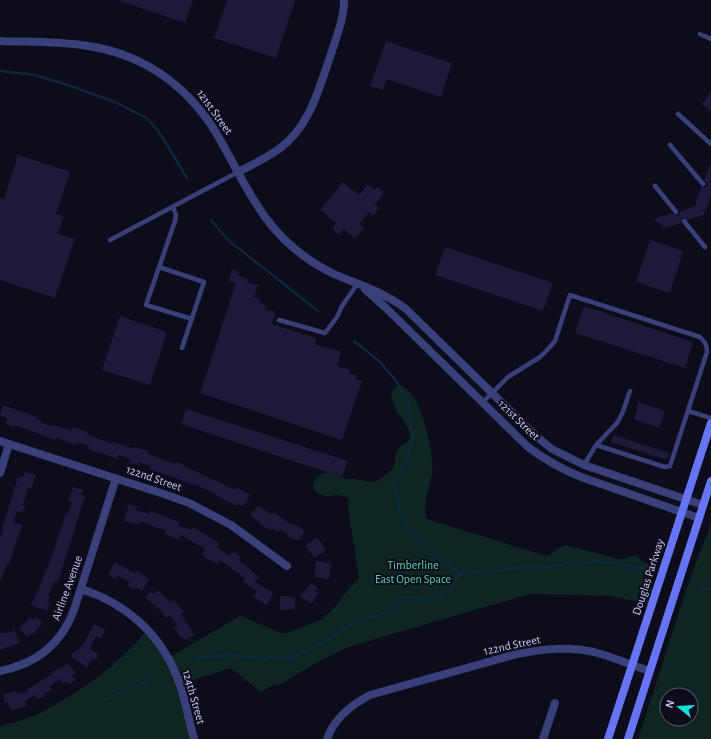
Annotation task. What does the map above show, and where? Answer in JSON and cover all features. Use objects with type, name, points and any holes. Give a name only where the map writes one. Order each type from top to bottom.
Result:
[{"type":"main road","name":"Douglas Parkway","points":[[608,739],[711,423]]},
{"type":"main road","points":[[628,739],[711,481]]},
{"type":"street","points":[[238,172],[278,149],[289,140],[306,119],[317,96],[339,30],[344,0]]},
{"type":"street","name":"121st Street","points":[[0,41],[87,45],[105,49],[140,62],[158,71],[174,82],[192,98],[209,121],[263,214],[286,241],[301,254],[334,274],[388,297],[405,308],[537,437],[552,449],[584,465],[703,505]]},
{"type":"street","name":"121st Street","points":[[358,284],[385,306],[528,447],[545,460],[565,471],[699,518]]},
{"type":"street","name":"122nd Street","points":[[0,441],[177,498],[211,513],[246,535],[287,566]]},
{"type":"street","points":[[0,473],[9,444]]},
{"type":"street","name":"Airline Avenue","points":[[0,671],[13,669],[36,659],[56,642],[65,629],[71,618],[81,589],[116,478]]},
{"type":"street","name":"124th Street","points":[[81,589],[116,603],[131,614],[154,636],[163,648],[178,678],[194,739]]},
{"type":"street","name":"122nd Street","points":[[326,739],[333,726],[349,708],[359,700],[379,692],[517,654],[557,648],[587,651],[609,656],[650,671]]},
{"type":"street","points":[[543,739],[555,703]]},
{"type":"lane","points":[[700,34],[711,39]]},
{"type":"lane","points":[[678,114],[711,144]]},
{"type":"lane","points":[[670,145],[703,184]]},
{"type":"lane","points":[[110,240],[238,172]]},
{"type":"lane","points":[[655,186],[676,212]]},
{"type":"lane","points":[[173,207],[176,215],[175,221],[146,305],[192,318]]},
{"type":"lane","points":[[684,222],[705,247]]},
{"type":"lane","points":[[159,267],[204,282],[182,348]]},
{"type":"lane","points":[[279,320],[325,333],[358,284]]},
{"type":"lane","points":[[483,402],[508,377],[540,357],[555,341],[570,295],[700,337],[704,340],[707,352],[670,466],[668,467],[596,444]]},
{"type":"lane","points":[[584,465],[596,444],[617,423],[630,392]]},
{"type":"lane","points":[[688,411],[711,418]]},
{"type":"green space","name":"Timberline East Open Space","points":[[403,386],[413,396],[421,412],[432,457],[432,474],[425,502],[425,514],[427,519],[546,556],[560,547],[567,545],[618,559],[624,559],[636,555],[645,563],[653,565],[646,587],[656,591],[651,605],[611,596],[530,594],[348,647],[323,659],[279,685],[270,686],[261,692],[231,668],[180,684],[194,739],[0,739],[0,727],[34,716],[69,697],[98,677],[124,655],[148,629],[168,658],[240,616],[284,634],[321,620],[335,607],[345,593],[359,578],[348,507],[349,499],[340,495],[326,496],[317,493],[313,488],[314,481],[321,474],[330,473],[344,479],[376,482],[393,469],[399,448],[408,441],[410,437],[408,429],[392,401],[393,389]]},
{"type":"green space","points":[[711,524],[711,739],[638,739],[689,581]]},
{"type":"building","points":[[120,0],[193,0],[185,23]]},
{"type":"building","points":[[227,0],[295,0],[276,58],[214,38]]},
{"type":"building","points":[[386,41],[452,63],[441,97],[387,79],[383,90],[370,86]]},
{"type":"building","points":[[711,92],[711,111],[702,104]]},
{"type":"building","points":[[18,155],[70,172],[56,214],[64,216],[58,234],[75,239],[55,298],[0,280],[0,197],[4,199]]},
{"type":"building","points":[[710,163],[711,194],[704,215],[688,220],[683,217],[681,219],[681,223],[664,228],[654,219],[672,213],[677,216],[680,211],[695,206],[701,187],[704,188],[706,186],[707,183],[704,180]]},
{"type":"building","points":[[343,182],[359,195],[368,184],[375,190],[377,187],[384,193],[375,204],[380,208],[373,216],[369,212],[359,224],[364,228],[355,239],[344,229],[339,235],[332,229],[336,223],[320,210]]},
{"type":"building","points":[[650,240],[683,251],[670,293],[636,282]]},
{"type":"building","points":[[445,247],[553,283],[543,311],[435,275]]},
{"type":"building","points":[[232,269],[240,272],[238,276],[248,279],[247,282],[258,285],[254,297],[261,300],[260,303],[266,305],[265,309],[275,312],[272,324],[316,338],[315,344],[341,352],[337,366],[350,370],[349,373],[356,375],[355,379],[362,381],[342,440],[200,393],[236,283],[229,281]]},
{"type":"building","points":[[584,306],[693,342],[685,368],[575,333]]},
{"type":"building","points":[[120,316],[167,332],[150,385],[102,370]]},
{"type":"building","points":[[639,402],[665,411],[659,428],[634,419]]},
{"type":"building","points":[[3,405],[37,417],[36,419],[43,422],[42,423],[54,427],[54,425],[72,431],[73,427],[88,432],[87,434],[113,444],[113,442],[134,449],[134,447],[149,451],[148,454],[175,464],[175,462],[183,464],[188,468],[236,490],[237,487],[250,495],[243,507],[237,503],[236,506],[201,487],[149,469],[150,466],[138,462],[137,465],[129,463],[130,459],[119,455],[117,459],[99,452],[98,453],[88,449],[89,446],[77,442],[76,445],[56,437],[55,440],[15,425],[14,427],[6,424],[7,418],[0,416]]},
{"type":"building","points":[[186,409],[348,461],[342,477],[181,424]]},
{"type":"building","points":[[613,435],[669,453],[667,460],[611,442]]},
{"type":"building","points":[[25,472],[36,475],[31,489],[28,488],[23,505],[25,506],[22,513],[17,511],[13,522],[22,525],[9,564],[7,564],[1,581],[0,539],[2,528],[18,477],[21,478],[24,476]]},
{"type":"building","points":[[73,487],[83,490],[81,495],[85,496],[58,582],[54,581],[49,595],[50,596],[47,602],[50,603],[47,611],[31,605],[46,569],[47,570],[66,513],[68,514],[72,501],[68,500]]},
{"type":"building","points":[[129,504],[137,507],[136,510],[149,514],[150,511],[179,522],[178,525],[191,530],[193,527],[219,543],[217,547],[229,556],[233,551],[239,556],[239,560],[242,563],[259,577],[255,582],[273,593],[267,605],[253,597],[257,591],[243,581],[245,578],[220,560],[217,564],[205,557],[202,554],[205,549],[181,535],[179,540],[165,534],[166,531],[140,521],[139,525],[124,521]]},
{"type":"building","points":[[258,505],[272,515],[274,512],[291,525],[293,523],[296,526],[297,525],[305,532],[298,541],[295,539],[294,540],[280,529],[278,532],[272,528],[270,531],[250,515]]},
{"type":"building","points":[[317,537],[326,550],[315,558],[305,546]]},
{"type":"building","points":[[316,561],[331,563],[329,579],[314,577]]},
{"type":"building","points":[[115,562],[135,573],[137,571],[149,579],[142,591],[136,587],[134,590],[127,585],[130,582],[118,576],[116,579],[108,575]]},
{"type":"building","points":[[311,583],[318,588],[315,591],[319,593],[311,604],[300,596]]},
{"type":"building","points":[[157,590],[171,603],[174,600],[184,612],[181,614],[195,635],[186,640],[183,637],[181,638],[174,628],[178,625],[169,615],[167,618],[145,597],[150,591],[153,594]]},
{"type":"building","points":[[280,596],[290,596],[290,598],[295,597],[295,609],[280,610]]},
{"type":"building","points":[[30,617],[33,620],[36,617],[43,623],[32,635],[31,633],[28,637],[19,629]]},
{"type":"building","points":[[94,624],[105,629],[101,639],[96,636],[90,649],[99,655],[95,660],[93,659],[87,668],[71,656],[85,641]]},
{"type":"building","points":[[14,630],[20,643],[0,650],[0,634],[5,632],[6,634]]},
{"type":"building","points":[[67,663],[76,673],[71,676],[75,680],[69,684],[66,681],[63,684],[59,679],[50,687],[52,690],[44,694],[45,696],[37,700],[35,695],[25,701],[26,706],[12,710],[10,709],[8,702],[5,703],[3,694],[15,691],[16,694],[29,691],[28,689]]},
{"type":"waterway","points":[[0,71],[35,75],[68,85],[115,102],[148,119],[161,135],[187,178]]},
{"type":"waterway","points":[[211,220],[228,240],[318,311]]},
{"type":"waterway","points":[[354,341],[379,361],[406,395],[413,436],[406,463],[394,484],[400,512],[408,527],[445,564],[460,573],[465,571],[486,573],[521,567],[548,567],[569,563],[597,561],[646,569]]},
{"type":"waterway","points":[[196,658],[231,655],[264,659],[269,657],[293,657],[322,643],[356,621],[381,615],[403,598],[420,598],[432,601],[451,585],[460,573]]},
{"type":"waterway","points":[[700,587],[711,589]]},
{"type":"waterway","points":[[106,699],[149,681]]}]
